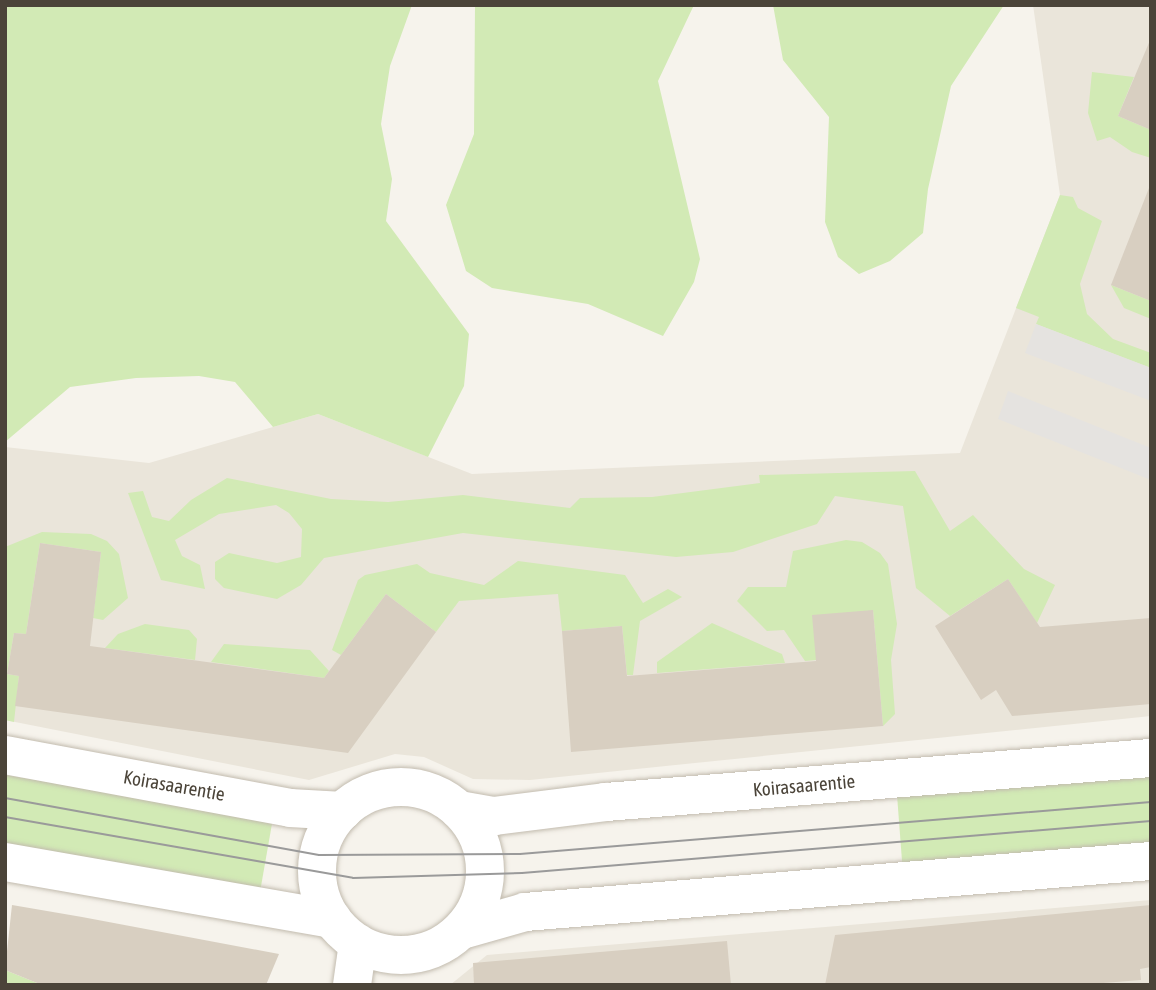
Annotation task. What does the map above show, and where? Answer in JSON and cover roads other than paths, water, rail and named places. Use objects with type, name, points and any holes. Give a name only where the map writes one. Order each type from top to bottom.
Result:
[{"type":"street","name":"Koirasaarentie","points":[[5,755],[290,808],[342,811]]},
{"type":"street","name":"Koirasaarentie","points":[[459,810],[494,816],[607,802],[1151,758]]},
{"type":"street","points":[[352,985],[345,931],[321,897],[317,865],[327,832],[342,811],[370,793],[402,787],[433,793],[459,810],[479,838],[486,865],[479,905],[463,930]]},
{"type":"street","points":[[408,985],[428,952],[463,930],[525,912],[1151,861]]},
{"type":"street","points":[[5,862],[345,931],[392,954],[428,952]]},
{"type":"tram line","points":[[5,798],[319,855],[520,854],[1151,802]]},
{"type":"tram line","points":[[5,817],[353,878],[522,873],[1151,821]]}]
